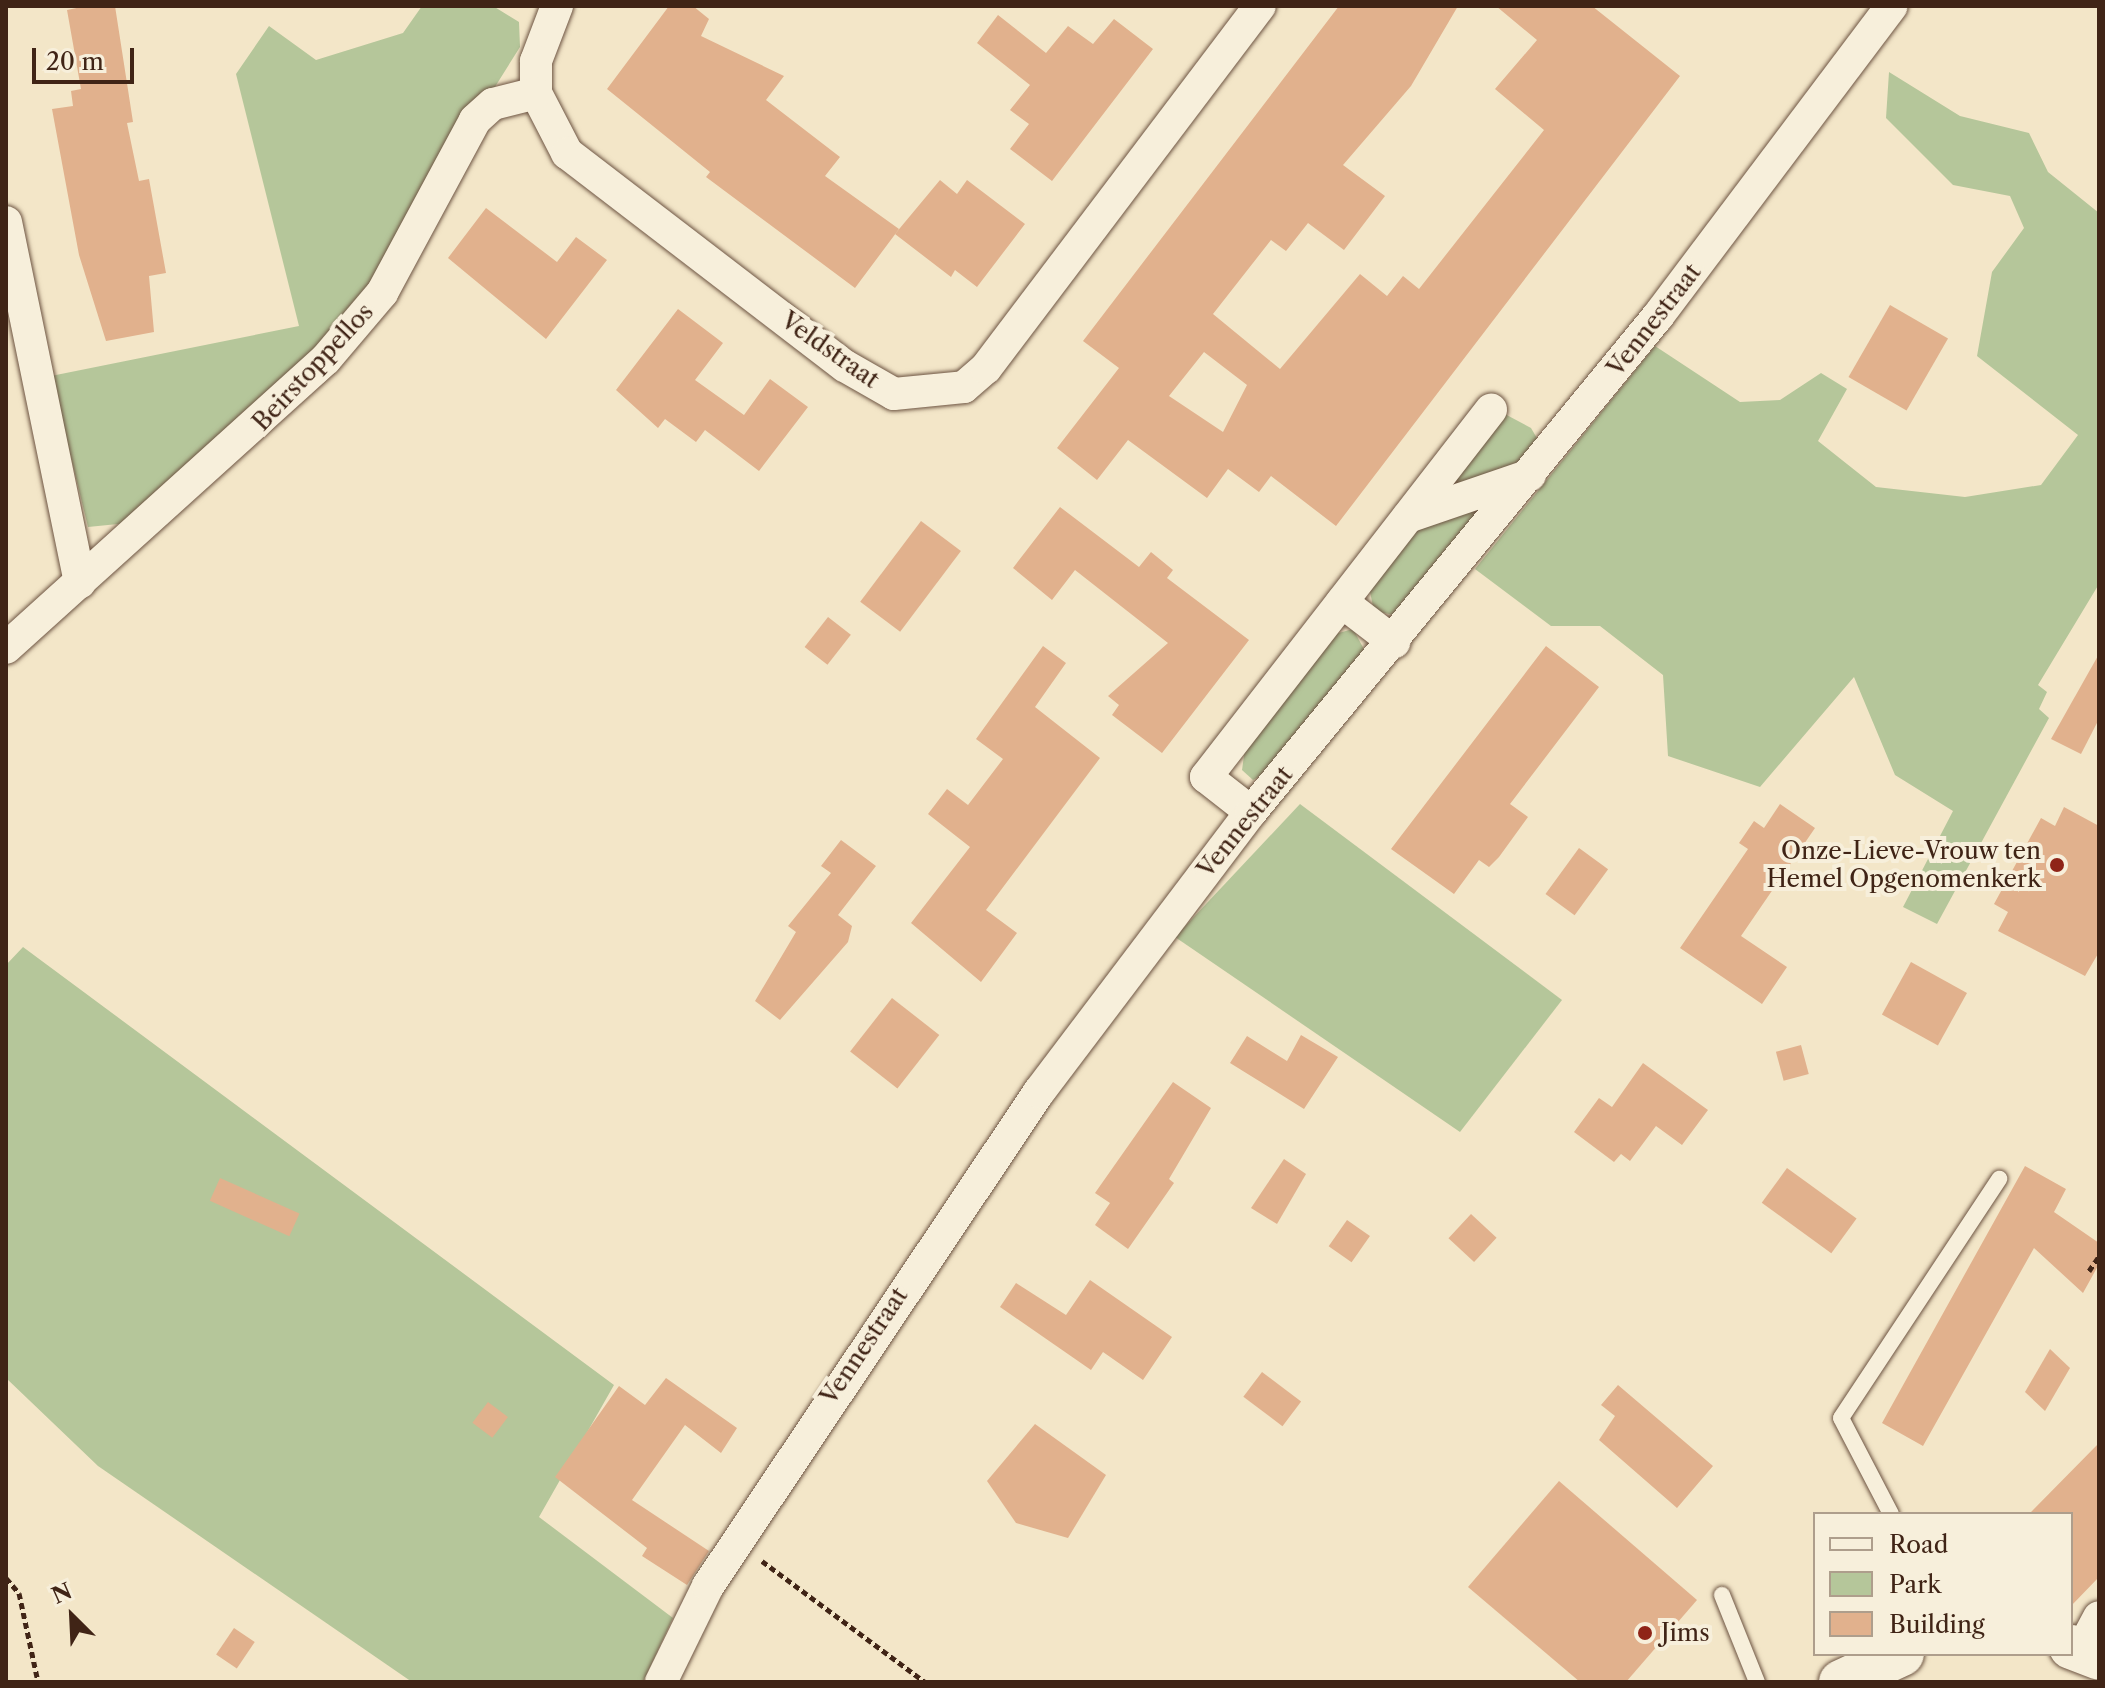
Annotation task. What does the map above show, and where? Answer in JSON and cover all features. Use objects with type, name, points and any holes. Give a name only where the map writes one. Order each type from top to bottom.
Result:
[{"type":"street","points":[[536,93],[536,61],[557,6]]},
{"type":"street","name":"Veldstraat","points":[[536,93],[567,153],[845,366],[894,394],[934,393],[964,387],[986,368],[1260,6]]},
{"type":"street","name":"Vennestraat","points":[[661,1682],[737,1542],[1039,1092],[1251,812],[1531,475],[1892,6]]},
{"type":"street","name":"Beirstoppellos","points":[[6,648],[326,359],[382,293],[475,120],[493,104],[536,93]]},
{"type":"street","points":[[6,222],[80,582]]},
{"type":"street","points":[[1251,812],[1206,777],[1491,409]]},
{"type":"street","points":[[1408,517],[1531,475]]},
{"type":"street","points":[[1342,602],[1394,642]]},
{"type":"street","points":[[1841,1682],[1898,1656]]},
{"type":"lane","points":[[1890,1512],[1841,1418],[1999,1179]]},
{"type":"lane","points":[[1722,1595],[1757,1682]]},
{"type":"path","points":[[2089,1271],[2099,1256]]},
{"type":"path","points":[[737,1542],[925,1682]]},
{"type":"path","points":[[6,1578],[19,1593],[38,1682]]},
{"type":"green space","points":[[422,6],[493,6],[519,22],[520,47],[373,281],[333,333],[128,523],[88,527],[51,376],[299,326],[236,74],[269,26],[316,60],[403,33]]},
{"type":"green space","points":[[1889,72],[1960,116],[2029,133],[2048,172],[2099,213],[2099,584],[2038,685],[2047,692],[2039,709],[2049,718],[1937,924],[1903,907],[1953,811],[1895,775],[1854,677],[1760,787],[1668,756],[1663,675],[1600,626],[1551,626],[1475,569],[1655,346],[1740,402],[1780,400],[1821,373],[1847,389],[1818,441],[1876,487],[1965,497],[2041,485],[2078,435],[1977,356],[1992,272],[2024,228],[2010,196],[1953,185],[1886,118]]},
{"type":"green space","points":[[1503,413],[1531,428],[1541,445],[1517,470],[1437,499]]},
{"type":"green space","points":[[1505,494],[1399,616],[1374,611],[1369,587],[1421,522]]},
{"type":"green space","points":[[1353,629],[1365,651],[1282,763],[1253,780],[1242,770],[1245,749],[1335,634]]},
{"type":"green space","points":[[1300,804],[1562,1000],[1460,1132],[1175,937]]},
{"type":"green space","points":[[23,947],[614,1385],[539,1517],[673,1618],[643,1682],[412,1682],[98,1466],[6,1378],[6,965]]},
{"type":"building","points":[[86,6],[115,6],[133,122],[127,123],[139,181],[149,179],[166,273],[149,276],[154,332],[106,341],[79,255],[52,109],[73,106],[71,91],[81,89],[67,10]]},
{"type":"building","points":[[669,6],[693,6],[709,19],[701,36],[784,76],[766,100],[840,157],[825,176],[899,229],[855,288],[706,177],[710,172],[607,89]]},
{"type":"building","points":[[1339,6],[1458,6],[1411,86],[1343,165],[1385,196],[1344,250],[1308,223],[1286,251],[1271,240],[1213,314],[1280,369],[1360,274],[1387,296],[1403,276],[1419,289],[1544,130],[1495,89],[1537,40],[1496,6],[1592,6],[1680,76],[1336,526],[1271,476],[1259,492],[1228,469],[1207,498],[1128,440],[1097,480],[1057,448],[1119,368],[1083,341]],"holes":[[[1204,352],[1247,385],[1223,432],[1169,396]]]},
{"type":"building","points":[[998,15],[1046,53],[1068,26],[1093,44],[1114,19],[1153,49],[1052,181],[1010,149],[1029,124],[1010,110],[1030,85],[977,43]]},
{"type":"building","points":[[940,180],[957,194],[967,180],[1025,224],[977,287],[955,270],[951,277],[895,234]]},
{"type":"building","points":[[486,208],[557,262],[576,237],[607,260],[546,339],[448,258]]},
{"type":"building","points":[[1890,305],[1948,338],[1907,410],[1848,377]]},
{"type":"building","points":[[678,309],[723,343],[695,380],[744,415],[770,379],[808,407],[759,471],[705,430],[696,442],[665,419],[658,428],[616,390]]},
{"type":"building","points":[[1060,507],[1139,567],[1151,552],[1173,570],[1167,578],[1249,640],[1162,753],[1112,715],[1119,705],[1108,696],[1168,643],[1075,570],[1052,600],[1013,568]]},
{"type":"building","points":[[921,521],[961,551],[900,632],[860,602]]},
{"type":"building","points":[[828,617],[851,635],[827,665],[805,647]]},
{"type":"building","points":[[1043,646],[1066,663],[1035,707],[1100,758],[986,910],[1017,933],[981,982],[911,923],[970,847],[928,814],[947,789],[968,805],[1003,759],[976,739]]},
{"type":"building","points":[[1546,646],[1599,687],[1510,804],[1528,817],[1499,857],[1489,867],[1479,860],[1454,894],[1391,849]]},
{"type":"building","points":[[2099,654],[2099,719],[2081,754],[2051,739]]},
{"type":"building","points":[[1780,804],[1815,828],[1741,936],[1787,967],[1762,1004],[1680,948],[1748,849],[1739,843],[1754,821],[1764,828]]},
{"type":"building","name":"Onze-Lieve-Vrouw ten Hemel Opgenomenkerk","points":[[2064,807],[2099,826],[2099,952],[2085,976],[1998,931],[2008,912],[1994,904],[2041,818],[2055,826]]},
{"type":"building","points":[[841,840],[876,866],[838,915],[852,926],[848,942],[780,1020],[755,1001],[796,932],[788,926],[831,873],[821,866]]},
{"type":"building","points":[[1579,848],[1608,869],[1575,915],[1545,894]]},
{"type":"building","points":[[1911,962],[1967,993],[1938,1046],[1882,1014]]},
{"type":"building","points":[[892,998],[939,1035],[897,1089],[850,1052]]},
{"type":"building","points":[[1301,1035],[1338,1057],[1304,1109],[1230,1063],[1247,1036],[1287,1061]]},
{"type":"building","points":[[1801,1045],[1809,1074],[1784,1081],[1776,1052]]},
{"type":"building","points":[[1643,1063],[1708,1110],[1682,1145],[1656,1126],[1630,1161],[1621,1154],[1614,1162],[1574,1132],[1599,1098],[1612,1107]]},
{"type":"building","points":[[1173,1082],[1211,1108],[1169,1179],[1174,1183],[1128,1249],[1095,1225],[1110,1203],[1095,1193]]},
{"type":"building","points":[[1284,1159],[1306,1174],[1277,1224],[1251,1208]]},
{"type":"building","points":[[2025,1166],[2066,1189],[2054,1212],[2099,1243],[2099,1264],[2083,1293],[2034,1248],[1923,1446],[1882,1423]]},
{"type":"building","points":[[1787,1168],[1857,1219],[1831,1253],[1762,1203]]},
{"type":"building","points":[[220,1178],[299,1213],[289,1236],[210,1201]]},
{"type":"building","points":[[1471,1214],[1497,1238],[1474,1262],[1448,1238]]},
{"type":"building","points":[[1347,1220],[1370,1236],[1352,1262],[1329,1246]]},
{"type":"building","points":[[1090,1280],[1172,1337],[1143,1380],[1103,1352],[1091,1370],[1000,1307],[1016,1283],[1066,1315]]},
{"type":"building","points":[[2050,1349],[2070,1368],[2045,1411],[2025,1392]]},
{"type":"building","points":[[1262,1372],[1301,1401],[1282,1426],[1243,1397]]},
{"type":"building","points":[[666,1378],[737,1428],[721,1453],[685,1425],[632,1500],[709,1551],[687,1585],[642,1556],[647,1548],[555,1477],[619,1386],[645,1405]]},
{"type":"building","points":[[1618,1385],[1713,1466],[1677,1508],[1599,1440],[1615,1416],[1601,1405]]},
{"type":"building","points":[[488,1402],[508,1417],[492,1438],[472,1423]]},
{"type":"building","points":[[1035,1424],[1106,1475],[1068,1538],[1016,1523],[987,1481]]},
{"type":"building","points":[[2099,1443],[2099,1577],[2073,1604],[2073,1512],[2031,1512]]},
{"type":"building","points":[[1559,1481],[1697,1600],[1626,1682],[1580,1682],[1468,1587]]},
{"type":"building","points":[[234,1628],[255,1642],[237,1669],[216,1655]]},
{"type":"place","name":"Onze-Lieve-Vrouw ten Hemel Opgenomenkerk","points":[[2057,865]]},
{"type":"place","name":"Jims","points":[[1645,1633]]}]
